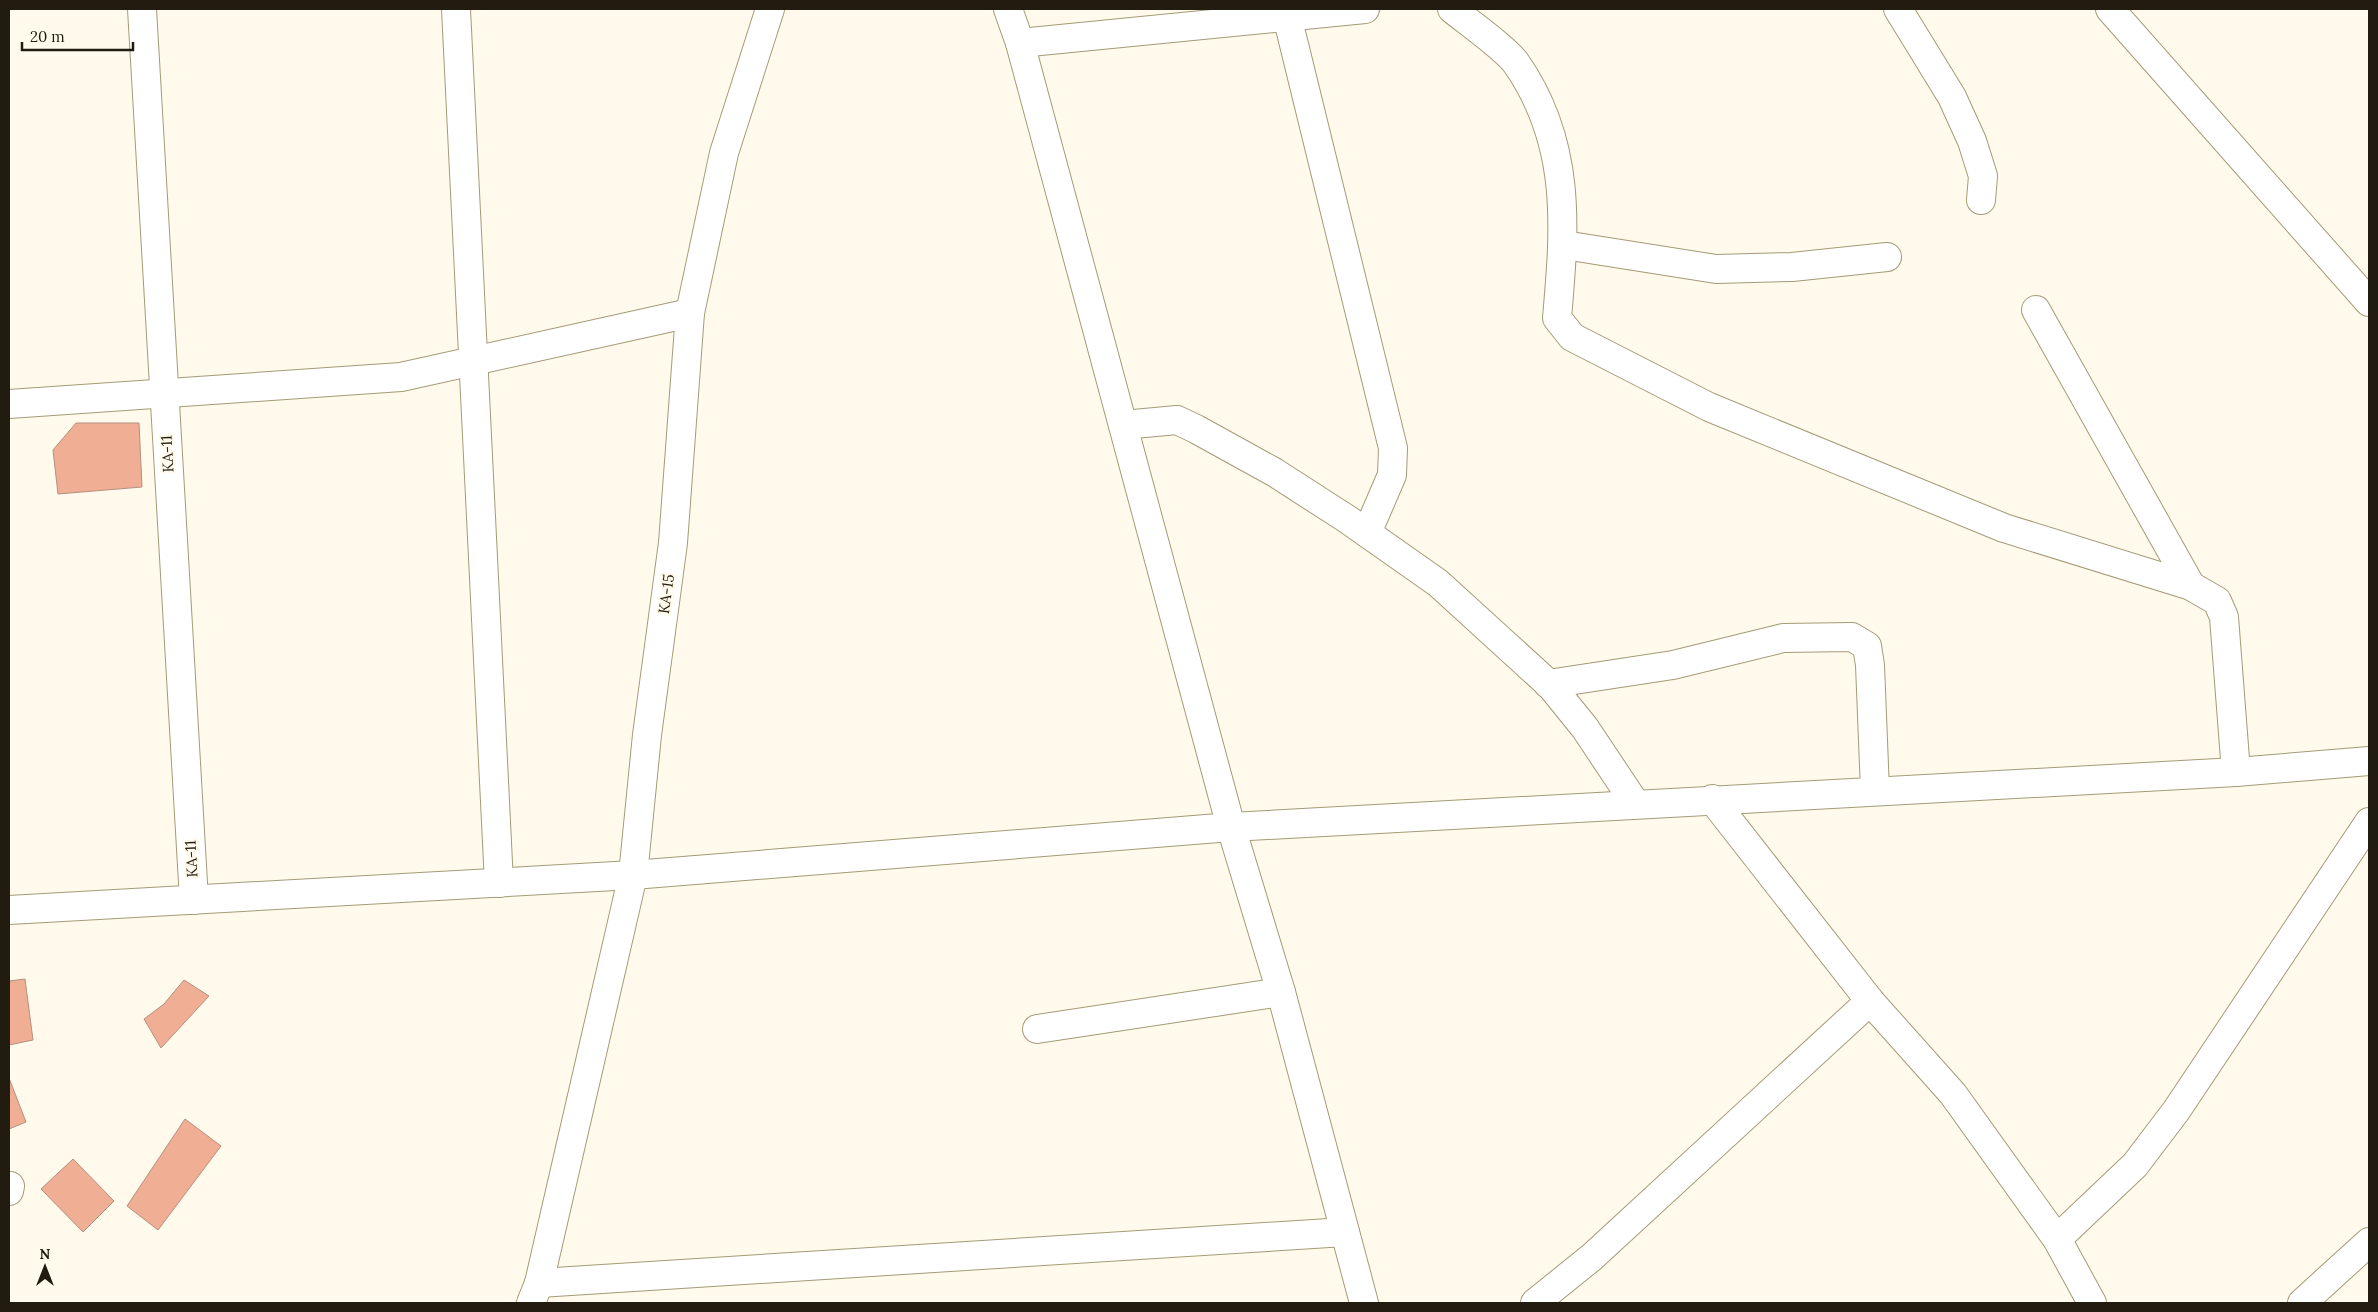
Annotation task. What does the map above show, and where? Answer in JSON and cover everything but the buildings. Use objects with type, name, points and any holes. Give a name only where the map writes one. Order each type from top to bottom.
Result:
[{"type":"street","name":"KA-11","points":[[142,9],[194,900]]},
{"type":"street","points":[[456,9],[475,360],[499,883]]},
{"type":"street","name":"KA-15","points":[[535,1293],[633,875],[647,736],[673,543],[690,313],[724,153],[770,9]]},
{"type":"street","points":[[1008,9],[1020,43],[1231,827],[1282,992],[1364,1303]]},
{"type":"street","points":[[1020,43],[1365,9]]},
{"type":"street","points":[[1452,9],[1515,62],[1543,109],[1558,168],[1564,203],[1564,246],[1557,318],[1572,337],[1709,407],[2004,528],[2192,586],[2216,601],[2224,616],[2236,772]]},
{"type":"street","points":[[1898,9],[1952,97],[1972,141],[1983,176],[1981,200]]},
{"type":"street","points":[[2110,9],[2369,302]]},
{"type":"street","points":[[1287,16],[1393,448],[1392,475],[1367,533]]},
{"type":"street","points":[[1564,246],[1716,269],[1792,267],[1887,257]]},
{"type":"street","points":[[2036,310],[2192,586]]},
{"type":"street","points":[[9,404],[401,377],[690,313]]},
{"type":"street","points":[[1123,425],[1177,420],[1214,438],[1274,472],[1367,533],[1438,583],[1548,684],[1585,728],[1635,803]]},
{"type":"street","points":[[1548,684],[1673,665],[1783,638],[1852,637],[1867,646],[1870,665],[1875,791]]},
{"type":"street","points":[[9,910],[633,875],[1231,827],[1635,803],[2236,772],[2369,761]]},
{"type":"street","points":[[1712,799],[1870,1001],[1953,1094],[2057,1239],[2092,1303]]},
{"type":"street","points":[[2057,1239],[2135,1165],[2176,1111],[2369,822]]},
{"type":"street","points":[[1037,1029],[1282,992]]},
{"type":"street","points":[[1536,1303],[1592,1257],[1870,1001]]},
{"type":"street","points":[[535,1293],[1345,1232]]},
{"type":"street","points":[[2302,1303],[2369,1242]]}]
